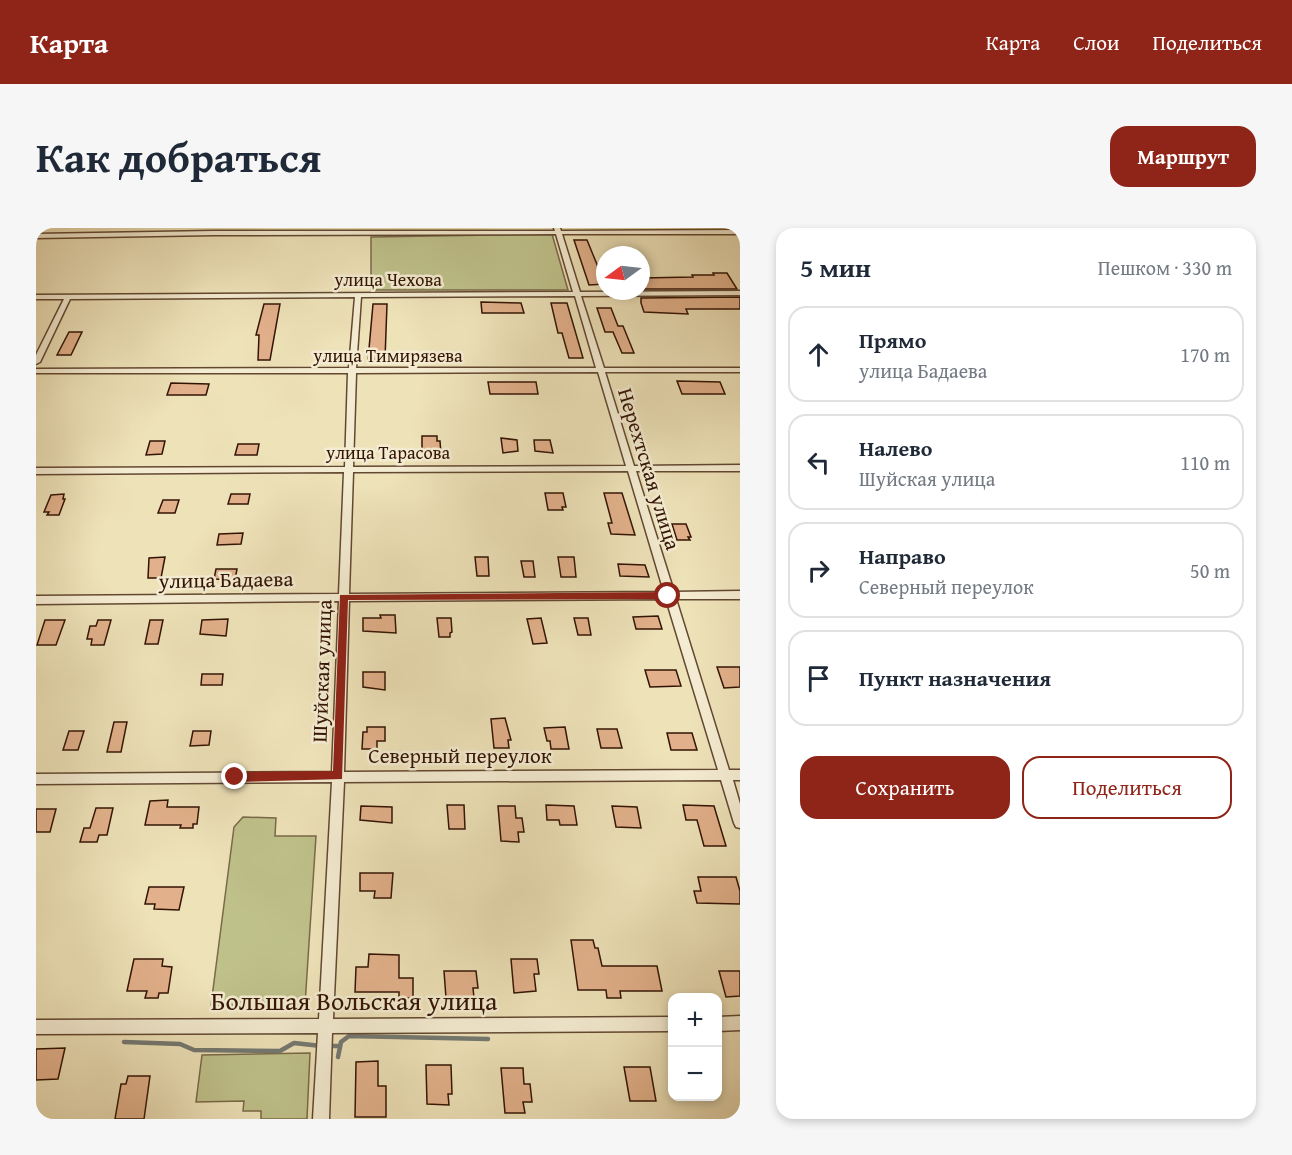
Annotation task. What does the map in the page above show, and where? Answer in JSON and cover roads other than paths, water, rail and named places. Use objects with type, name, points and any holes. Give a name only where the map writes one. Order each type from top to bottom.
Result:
[{"type":"street","points":[[36,236],[358,230],[740,232]]},
{"type":"street","name":"Нерехтская улица","points":[[558,230],[668,596],[740,823]]},
{"type":"street","name":"улица Чехова","points":[[36,297],[740,293]]},
{"type":"street","name":"Шуйская улица","points":[[321,1119],[338,776],[352,372],[358,296]]},
{"type":"street","points":[[36,362],[68,297]]},
{"type":"street","name":"улица Тимирязева","points":[[36,371],[740,370]]},
{"type":"street","name":"улица Тарасова","points":[[36,471],[740,468]]},
{"type":"street","name":"улица Бадаева","points":[[36,600],[740,595]]},
{"type":"street","name":"Северный переулок","points":[[36,779],[740,775]]},
{"type":"street","points":[[722,1024],[740,1023]]},
{"type":"street","name":"Большая Вольская улица","points":[[36,1027],[668,1024]]},
{"type":"waterway","points":[[338,1057],[341,1042],[349,1036],[488,1039]]},
{"type":"waterway","points":[[124,1042],[180,1044],[194,1050],[280,1051],[294,1043],[321,1046]]},
{"type":"waterway","points":[[328,1046],[340,1046]]}]
